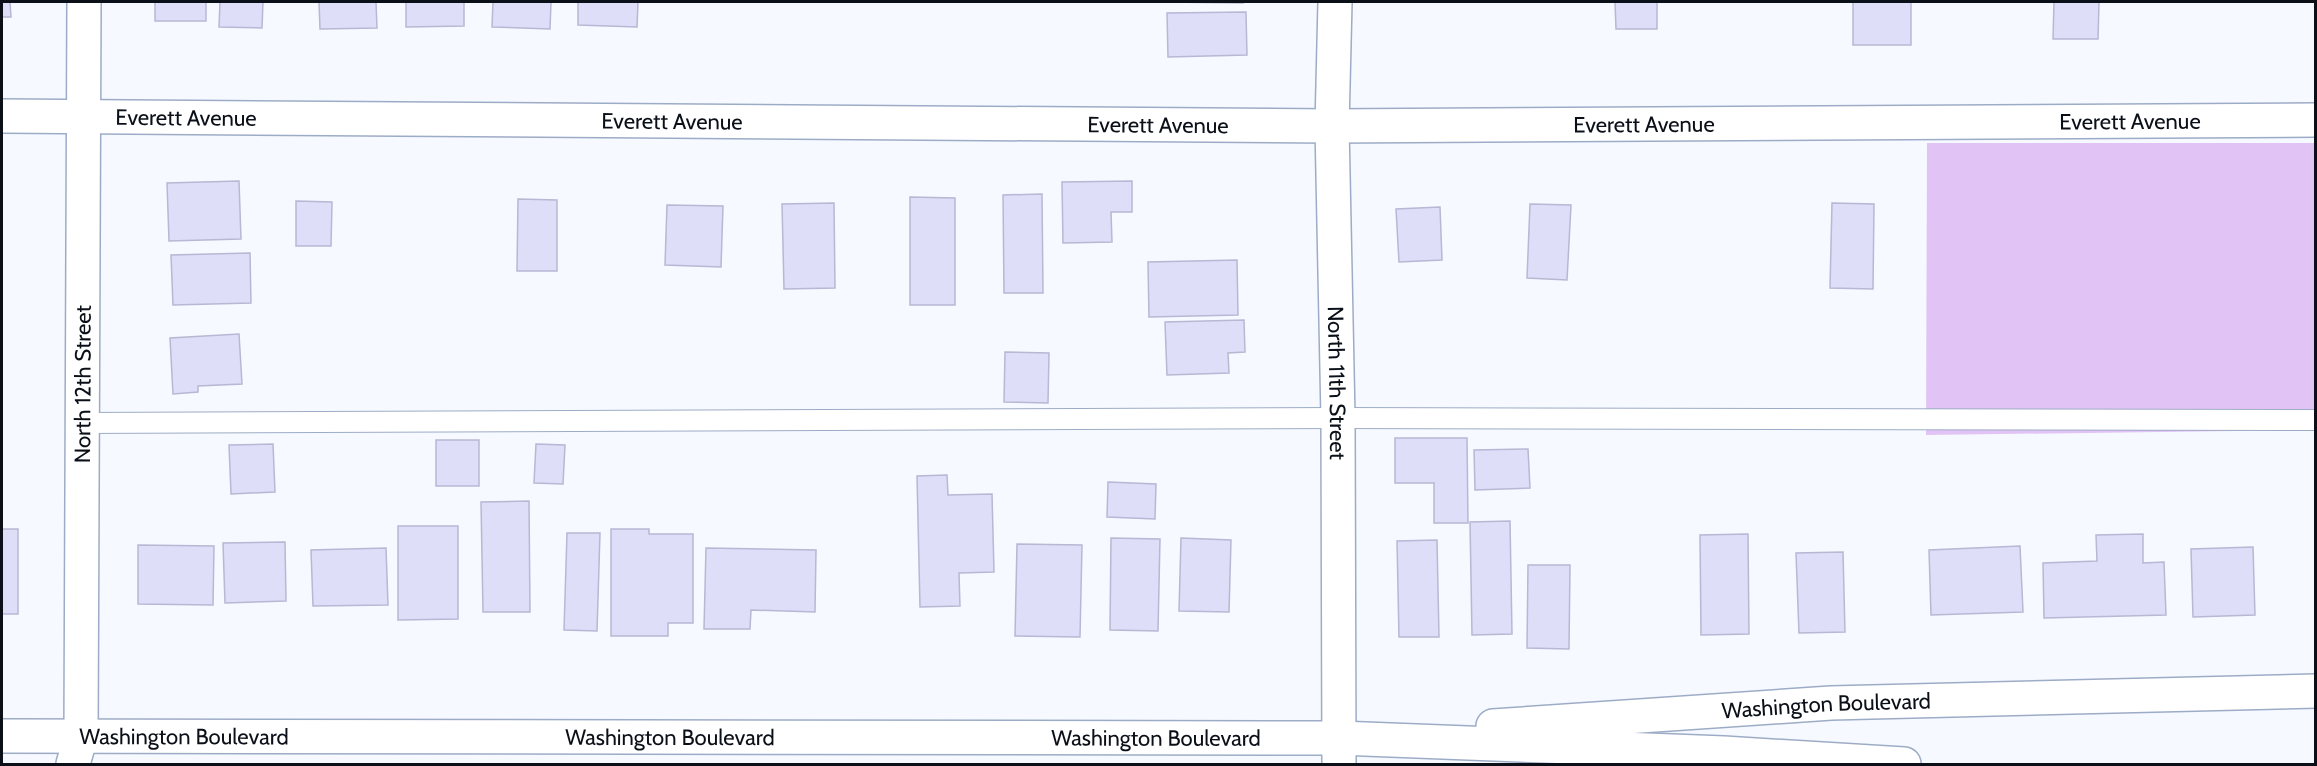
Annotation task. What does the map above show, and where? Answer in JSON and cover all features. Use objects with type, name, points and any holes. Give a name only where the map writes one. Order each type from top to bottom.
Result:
[{"type":"street","name":"North 12th Street","points":[[77,750],[82,423],[84,2]]},
{"type":"street","name":"North 11th Street","points":[[1335,2],[1332,126],[1338,418],[1339,751]]},
{"type":"street","name":"Everett Avenue","points":[[2,116],[1332,126],[2316,120]]},
{"type":"street","name":"Washington Boulevard","points":[[1339,751],[1712,709],[1831,703],[2316,691]]},
{"type":"street","name":"Washington Boulevard","points":[[2,736],[77,750],[1724,753],[1904,765]]},
{"type":"lane","points":[[82,423],[1338,418],[2316,420]]},
{"type":"shaded area","points":[[1927,143],[2315,143],[2315,430],[1926,435]]},
{"type":"building","points":[[2,2],[10,2],[11,17],[2,17]]},
{"type":"building","points":[[155,2],[206,2],[206,21],[155,21]]},
{"type":"building","points":[[220,2],[263,2],[262,28],[219,27]]},
{"type":"building","points":[[319,2],[376,2],[377,28],[320,29]]},
{"type":"building","points":[[406,2],[464,2],[464,26],[406,27]]},
{"type":"building","points":[[493,2],[551,2],[550,29],[492,27]]},
{"type":"building","points":[[578,2],[638,2],[637,27],[578,25]]},
{"type":"building","points":[[1166,2],[1243,2],[1243,3]]},
{"type":"building","points":[[1615,2],[1657,2],[1657,29],[1616,29]]},
{"type":"building","points":[[1853,2],[1911,2],[1911,45],[1853,45]]},
{"type":"building","points":[[2054,2],[2099,2],[2098,39],[2053,39]]},
{"type":"building","points":[[1246,12],[1247,55],[1168,57],[1167,13]]},
{"type":"building","points":[[239,181],[241,239],[169,241],[167,183]]},
{"type":"building","points":[[1132,181],[1132,212],[1111,212],[1112,242],[1063,243],[1062,182]]},
{"type":"building","points":[[1042,194],[1043,293],[1004,293],[1003,195]]},
{"type":"building","points":[[910,197],[955,198],[955,305],[910,305]]},
{"type":"building","points":[[518,199],[557,200],[557,271],[517,271]]},
{"type":"building","points":[[296,201],[332,202],[331,246],[296,246]]},
{"type":"building","points":[[834,203],[835,288],[784,289],[782,204]]},
{"type":"building","points":[[1832,203],[1874,204],[1873,289],[1830,288]]},
{"type":"building","points":[[1530,204],[1571,205],[1567,280],[1527,278]]},
{"type":"building","points":[[667,205],[723,206],[721,267],[665,265]]},
{"type":"building","points":[[1440,207],[1442,260],[1399,262],[1396,209]]},
{"type":"building","points":[[250,253],[251,303],[173,305],[171,255]]},
{"type":"building","points":[[1237,260],[1238,315],[1149,317],[1148,262]]},
{"type":"building","points":[[1244,320],[1245,352],[1228,353],[1229,373],[1167,375],[1165,322]]},
{"type":"building","points":[[239,334],[242,384],[198,386],[198,392],[173,394],[170,338]]},
{"type":"building","points":[[1005,352],[1049,353],[1048,403],[1004,402]]},
{"type":"building","points":[[1395,438],[1467,438],[1468,523],[1434,523],[1434,483],[1395,483]]},
{"type":"building","points":[[436,440],[479,440],[479,486],[436,486]]},
{"type":"building","points":[[273,444],[275,492],[231,494],[229,445]]},
{"type":"building","points":[[536,444],[565,445],[563,484],[534,483]]},
{"type":"building","points":[[1528,449],[1530,488],[1475,490],[1474,450]]},
{"type":"building","points":[[947,475],[948,495],[992,494],[994,572],[959,573],[960,606],[920,607],[917,476]]},
{"type":"building","points":[[1108,482],[1156,484],[1155,519],[1107,517]]},
{"type":"building","points":[[529,501],[530,612],[483,612],[481,502]]},
{"type":"building","points":[[1510,521],[1512,634],[1472,635],[1470,522]]},
{"type":"building","points":[[398,526],[458,526],[458,619],[398,620]]},
{"type":"building","points":[[2,529],[18,529],[18,614],[2,614]]},
{"type":"building","points":[[611,529],[649,529],[649,534],[693,534],[693,623],[668,623],[668,636],[611,636]]},
{"type":"building","points":[[567,533],[600,533],[597,631],[564,630]]},
{"type":"building","points":[[1748,534],[1749,634],[1701,635],[1700,535]]},
{"type":"building","points":[[2143,534],[2143,563],[2164,562],[2166,615],[2044,618],[2043,563],[2097,561],[2096,535]]},
{"type":"building","points":[[1111,538],[1160,539],[1158,631],[1110,630]]},
{"type":"building","points":[[1181,538],[1231,540],[1229,612],[1179,611]]},
{"type":"building","points":[[1437,540],[1439,637],[1399,637],[1397,541]]},
{"type":"building","points":[[285,542],[286,601],[225,603],[223,543]]},
{"type":"building","points":[[1017,544],[1082,545],[1080,637],[1015,636]]},
{"type":"building","points":[[138,545],[214,546],[213,605],[138,604]]},
{"type":"building","points":[[2020,546],[2023,612],[1931,615],[1929,550]]},
{"type":"building","points":[[2253,547],[2255,615],[2193,617],[2191,549]]},
{"type":"building","points":[[386,548],[388,605],[313,606],[311,550]]},
{"type":"building","points":[[706,548],[816,550],[815,612],[751,610],[750,629],[704,629]]},
{"type":"building","points":[[1843,552],[1845,632],[1799,633],[1796,553]]},
{"type":"building","points":[[1528,565],[1570,565],[1569,649],[1527,648]]}]
